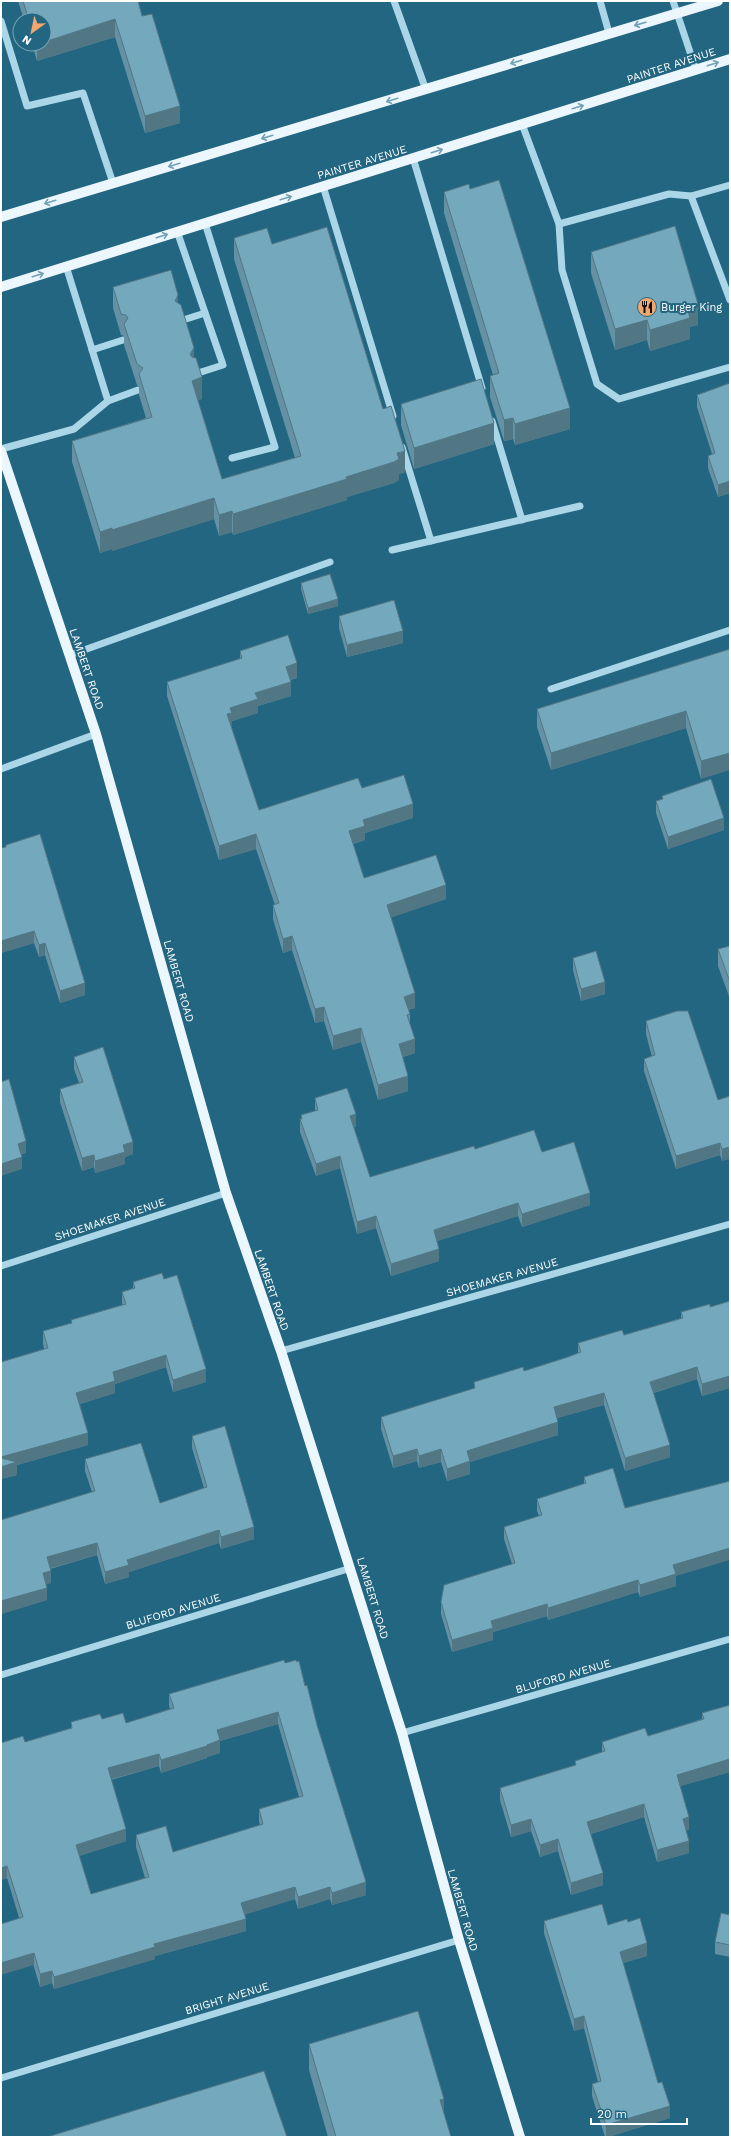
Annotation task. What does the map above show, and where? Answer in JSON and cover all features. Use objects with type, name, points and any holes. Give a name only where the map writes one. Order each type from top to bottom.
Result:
[{"type":"main road","points":[[1,217],[718,1]]},
{"type":"main road","name":"PAINTER AVENUE","points":[[1,287],[730,59]]},
{"type":"main road","name":"LAMBERT ROAD","points":[[1,450],[96,734],[226,1193],[281,1351],[351,1568],[402,1734],[459,1940],[520,2137]]},
{"type":"street","points":[[394,1],[426,90]]},
{"type":"street","points":[[600,1],[609,33]]},
{"type":"street","points":[[673,1],[696,70]]},
{"type":"street","points":[[1,21],[27,106],[83,94],[113,184]]},
{"type":"street","points":[[522,124],[559,224],[562,270],[597,384],[619,399],[730,367]]},
{"type":"street","points":[[413,158],[485,399]]},
{"type":"street","points":[[559,224],[669,194],[691,196],[730,185]]},
{"type":"street","points":[[323,186],[394,420]]},
{"type":"street","points":[[691,196],[730,300]]},
{"type":"street","points":[[205,222],[275,446],[232,458]]},
{"type":"street","points":[[177,231],[223,365],[195,374]]},
{"type":"street","points":[[66,266],[108,401]]},
{"type":"street","points":[[180,321],[205,313]]},
{"type":"street","points":[[92,350],[123,340]]},
{"type":"street","points":[[1,450],[74,429],[108,401],[138,390]]},
{"type":"street","points":[[490,414],[522,520]]},
{"type":"street","points":[[401,443],[431,541]]},
{"type":"street","points":[[392,550],[580,506]]},
{"type":"street","points":[[70,654],[330,562]]},
{"type":"street","points":[[551,689],[730,630]]},
{"type":"street","points":[[1,769],[96,734]]},
{"type":"street","name":"SHOEMAKER AVENUE","points":[[1,1266],[226,1193]]},
{"type":"street","name":"SHOEMAKER AVENUE","points":[[281,1351],[730,1224]]},
{"type":"street","name":"BLUFORD AVENUE","points":[[1,1675],[351,1568]]},
{"type":"street","name":"BLUFORD AVENUE","points":[[402,1734],[730,1639]]},
{"type":"street","name":"BRIGHT AVENUE","points":[[1,2078],[459,1940]]},
{"type":"building","points":[[23,1],[138,1],[142,16],[152,14],[180,106],[145,116],[115,19],[52,39],[52,12],[26,12]]},
{"type":"building","points":[[499,180],[570,408],[515,424],[513,418],[504,420],[490,376],[499,373],[444,192],[469,184],[470,189]]},
{"type":"building","name":"Burger King","points":[[675,226],[698,304],[687,307],[690,318],[650,330],[647,320],[615,329],[591,252]]},
{"type":"building","points":[[327,227],[383,409],[391,406],[405,451],[397,453],[399,459],[394,462],[346,477],[347,479],[233,514],[232,511],[219,515],[214,498],[112,530],[112,528],[100,532],[72,441],[152,417],[139,374],[143,368],[137,364],[124,324],[128,318],[126,315],[121,314],[113,287],[171,270],[178,295],[175,301],[181,305],[194,348],[190,354],[192,357],[196,358],[202,377],[192,381],[222,479],[301,456],[234,238],[267,228],[272,244]]},
{"type":"building","points":[[481,379],[494,423],[414,448],[401,404]]},
{"type":"building","points":[[730,383],[730,481],[718,485],[708,456],[715,453],[697,395]]},
{"type":"building","points":[[330,574],[338,599],[308,608],[301,583]]},
{"type":"building","points":[[394,600],[403,631],[347,645],[339,616]]},
{"type":"building","points":[[288,635],[297,663],[286,667],[291,682],[255,693],[258,699],[230,708],[232,713],[227,714],[259,810],[358,778],[362,788],[404,775],[413,804],[363,820],[365,826],[349,831],[364,878],[436,855],[446,885],[387,905],[415,993],[404,997],[410,1014],[407,1015],[415,1039],[399,1044],[408,1076],[378,1085],[361,1028],[333,1036],[324,1007],[315,1009],[292,936],[283,939],[273,905],[279,903],[256,834],[219,846],[167,682],[242,658],[240,651]]},
{"type":"building","points":[[730,649],[730,753],[701,761],[686,711],[551,753],[537,709]]},
{"type":"building","points":[[711,779],[724,818],[668,837],[656,801],[663,799],[662,796]]},
{"type":"building","points":[[40,834],[85,983],[60,991],[45,943],[39,945],[34,931],[1,941],[1,848]]},
{"type":"building","points":[[730,946],[730,982],[718,949]]},
{"type":"building","points":[[596,951],[605,982],[581,989],[573,958]]},
{"type":"building","points":[[677,1011],[688,1011],[718,1100],[730,1096],[730,1147],[722,1149],[720,1143],[676,1156],[644,1059],[655,1055],[646,1021]]},
{"type":"building","points":[[103,1047],[133,1142],[123,1145],[125,1152],[95,1161],[94,1155],[82,1158],[60,1089],[83,1082],[74,1057]]},
{"type":"building","points":[[9,1079],[26,1141],[18,1144],[22,1157],[1,1164],[1,1082]]},
{"type":"building","points":[[347,1088],[356,1114],[350,1116],[370,1177],[474,1146],[475,1149],[534,1130],[542,1152],[574,1142],[590,1193],[522,1214],[518,1203],[434,1230],[439,1249],[391,1264],[376,1216],[357,1222],[340,1156],[316,1164],[300,1119],[302,1119],[301,1115],[318,1110],[315,1098]]},
{"type":"building","points":[[162,1273],[164,1279],[177,1275],[206,1369],[173,1380],[166,1355],[113,1372],[115,1381],[76,1393],[88,1433],[1,1457],[1,1362],[48,1348],[43,1331],[72,1323],[71,1320],[126,1304],[122,1292],[135,1288],[133,1282]]},
{"type":"building","points":[[730,1301],[730,1376],[702,1384],[697,1367],[650,1382],[670,1445],[625,1458],[604,1393],[554,1407],[558,1422],[467,1451],[470,1461],[447,1469],[441,1449],[419,1456],[417,1449],[393,1456],[381,1417],[475,1388],[474,1382],[523,1367],[524,1371],[568,1357],[581,1352],[578,1343],[622,1330],[624,1335],[683,1318],[681,1312],[710,1304],[710,1307]]},
{"type":"building","points":[[225,1426],[254,1527],[221,1537],[219,1530],[127,1560],[129,1565],[105,1572],[97,1543],[47,1557],[51,1571],[43,1573],[47,1588],[1,1601],[1,1520],[95,1491],[85,1459],[141,1443],[160,1503],[207,1487],[192,1436]]},
{"type":"building","points":[[1,1458],[17,1462],[1,1467]]},
{"type":"building","points":[[613,1468],[625,1508],[730,1481],[730,1548],[673,1565],[676,1574],[640,1585],[638,1580],[548,1608],[547,1604],[491,1621],[493,1628],[452,1640],[441,1602],[444,1585],[515,1563],[504,1527],[542,1515],[537,1499],[586,1483],[584,1477]]},
{"type":"building","points":[[284,1660],[285,1663],[296,1660],[297,1662],[299,1661],[305,1686],[307,1685],[317,1725],[366,1882],[332,1893],[330,1887],[298,1897],[295,1887],[241,1903],[246,1919],[154,1944],[155,1947],[54,1977],[52,1971],[40,1974],[34,1953],[1,1963],[1,1924],[23,1917],[7,1866],[1,1868],[1,1743],[23,1736],[25,1742],[72,1728],[71,1722],[100,1714],[102,1719],[123,1713],[126,1723],[174,1708],[169,1694]],"holes":[[[278,1712],[303,1796],[259,1809],[263,1824],[173,1852],[166,1826],[136,1835],[149,1877],[91,1894],[76,1845],[126,1829],[108,1768],[159,1754],[161,1760],[207,1746],[220,1740],[217,1730]]]},
{"type":"building","points":[[730,1705],[730,1759],[677,1775],[689,1817],[683,1819],[689,1841],[657,1850],[644,1804],[587,1822],[603,1873],[571,1883],[558,1839],[540,1845],[531,1819],[511,1825],[500,1788],[576,1765],[575,1761],[605,1751],[602,1742],[645,1728],[648,1736],[704,1719],[702,1713]]},
{"type":"building","points":[[602,1904],[608,1925],[627,1919],[628,1922],[640,1918],[647,1943],[620,1952],[658,2083],[662,2082],[670,2106],[606,2125],[592,2084],[601,2081],[584,2016],[574,2019],[544,1921]]},
{"type":"building","points":[[721,1913],[730,1915],[730,1945],[715,1942]]},
{"type":"building","points":[[418,2011],[444,2099],[440,2100],[451,2137],[336,2137],[309,2044]]},
{"type":"building","points":[[264,2071],[287,2137],[47,2137]]},
{"type":"place","name":"Burger King","points":[[647,307]]}]
